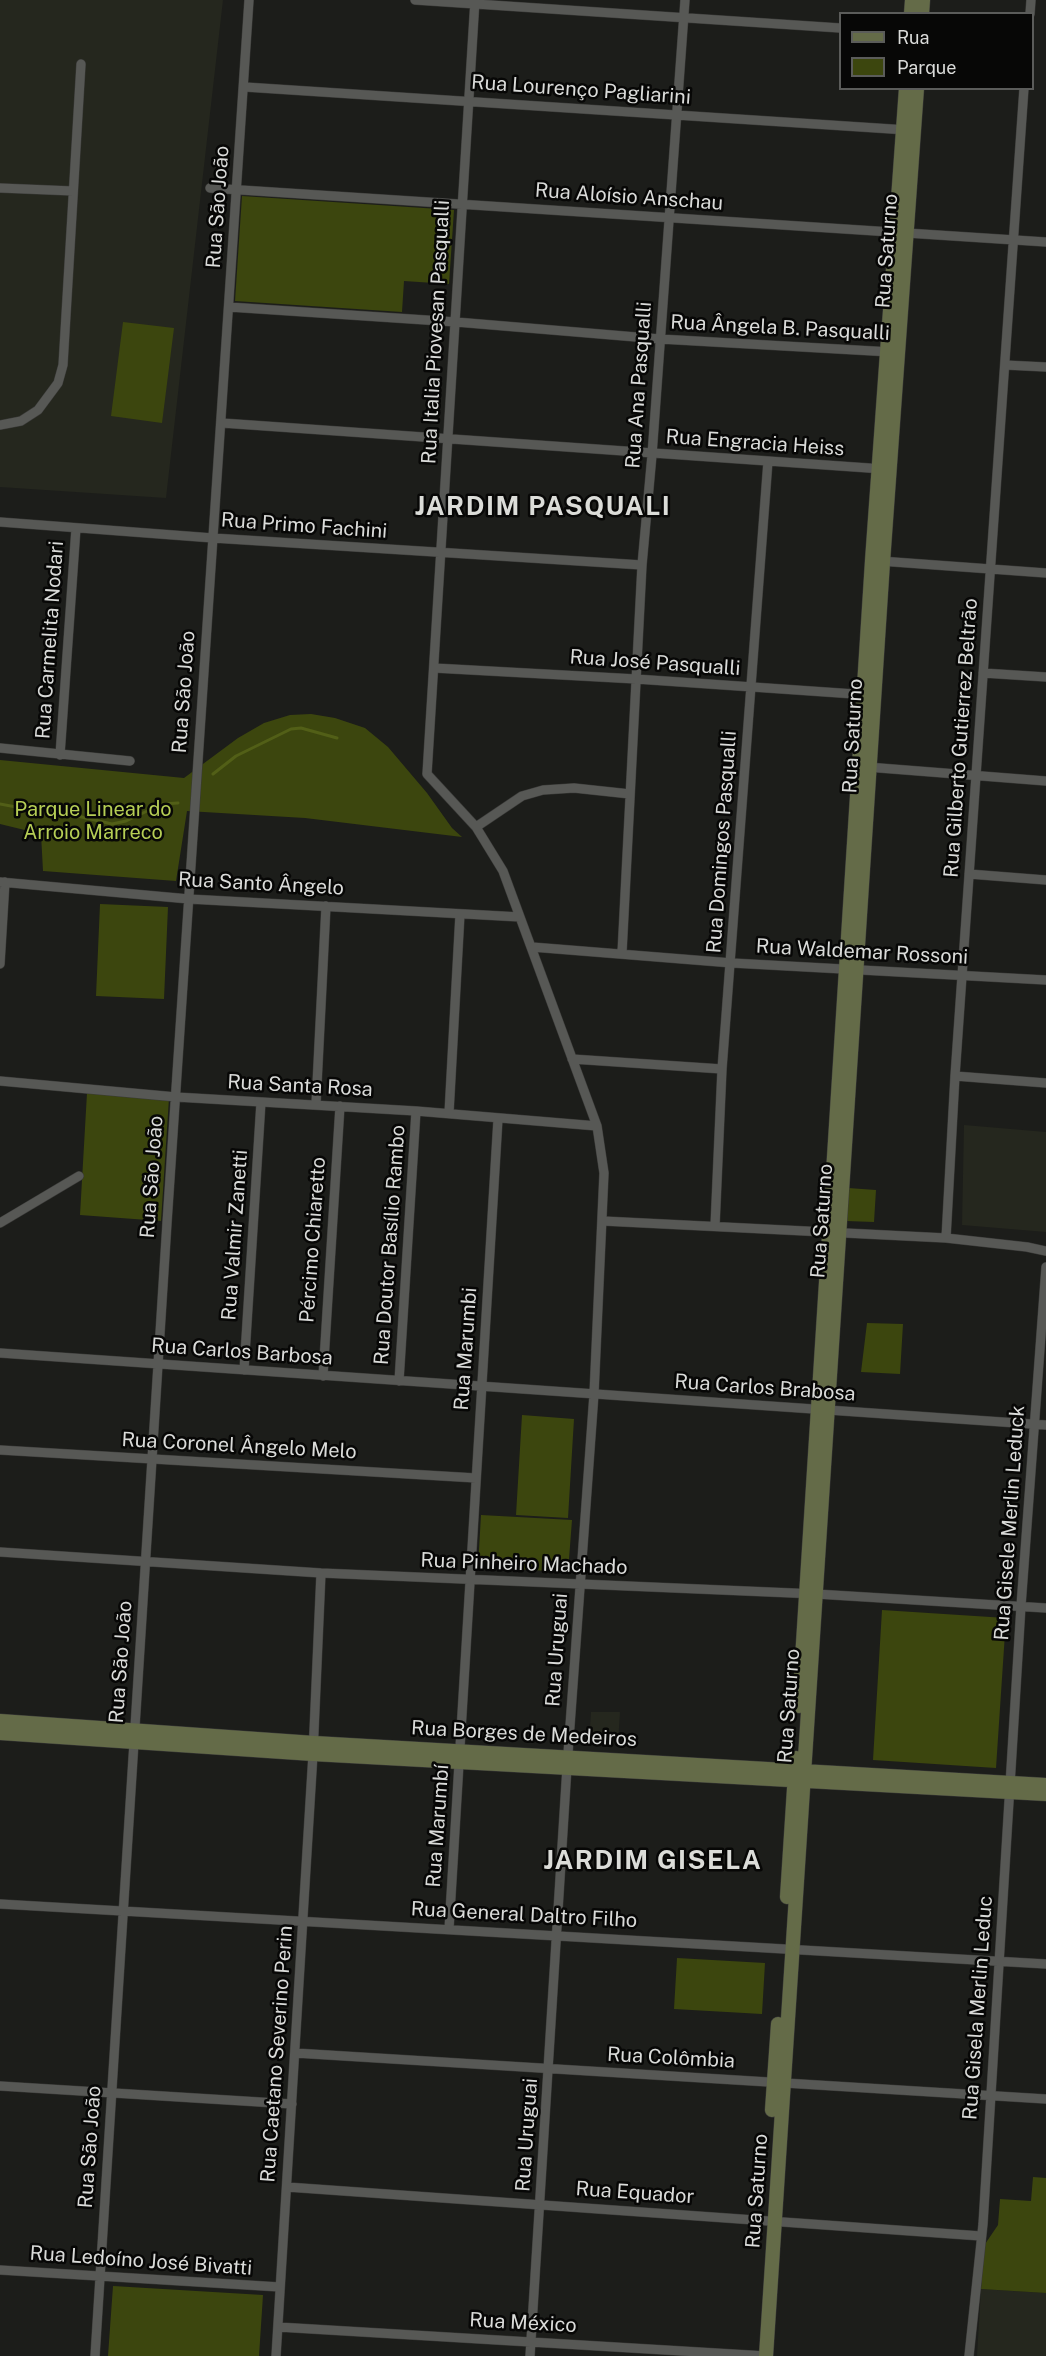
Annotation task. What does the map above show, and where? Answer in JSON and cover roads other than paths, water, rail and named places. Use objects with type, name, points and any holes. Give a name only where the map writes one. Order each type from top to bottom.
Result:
[{"type":"street","name":"Rua São João","points":[[95,2356],[158,1364],[236,190],[245,87],[249,0]]},
{"type":"street","points":[[415,0],[475,2],[839,28]]},
{"type":"street","name":"Rua Ana Pasqualli","points":[[622,953],[642,565],[685,0]]},
{"type":"street","name":"Rua Italia Piovesan Pasqualli","points":[[427,774],[475,2]]},
{"type":"street","points":[[0,425],[21,421],[38,411],[58,383],[63,365],[81,64]]},
{"type":"street","name":"Rua Lourenço Pagliarini","points":[[245,87],[909,130]]},
{"type":"street","name":"Rua Saturno","points":[[906,90],[909,130]]},
{"type":"street","name":"Rua Saturno","points":[[766,2356],[770,2220],[778,2082],[877,561],[909,130],[917,90]]},
{"type":"street","name":"Rua Gilberto Gutierrez Beltrão","points":[[946,1238],[955,1076],[1024,90]]},
{"type":"street","points":[[0,188],[73,191]]},
{"type":"street","name":"Rua Aloísio Anschau","points":[[210,188],[1046,242]]},
{"type":"street","name":"Rua Ângela B. Pasqualli","points":[[229,307],[456,322],[660,339],[893,352]]},
{"type":"street","points":[[1005,365],[1046,367]]},
{"type":"street","name":"Rua Engracia Heiss","points":[[222,423],[884,469]]},
{"type":"street","name":"Rua Domingos Pasqualli","points":[[715,1226],[722,1069],[732,963],[768,461]]},
{"type":"street","name":"Rua Primo Fachini","points":[[0,522],[642,565]]},
{"type":"street","name":"Rua Carmelita Nodari","points":[[60,755],[76,528]]},
{"type":"street","points":[[877,561],[1046,573]]},
{"type":"street","name":"Rua José Pasqualli","points":[[434,668],[869,695]]},
{"type":"street","points":[[983,673],[1046,677]]},
{"type":"street","points":[[0,748],[130,761]]},
{"type":"street","points":[[865,767],[1046,781]]},
{"type":"street","name":"Rua Uruguai","points":[[427,774],[476,827],[503,871],[597,1126],[604,1173],[594,1394],[567,1762],[530,2356]]},
{"type":"street","points":[[476,827],[505,805],[522,796],[543,790],[574,788],[630,794]]},
{"type":"street","points":[[969,873],[1046,880]]},
{"type":"street","points":[[0,964],[3,882]]},
{"type":"street","name":"Rua Santo Ângelo","points":[[3,882],[189,899],[520,918]]},
{"type":"street","points":[[316,1104],[326,906]]},
{"type":"street","points":[[449,1113],[460,914]]},
{"type":"street","name":"Rua Waldemar Rossoni","points":[[532,947],[852,971],[1046,980]]},
{"type":"street","points":[[572,1059],[722,1069]]},
{"type":"street","points":[[955,1076],[1046,1083]]},
{"type":"street","name":"Rua Santa Rosa","points":[[0,1081],[176,1097],[449,1113],[597,1126]]},
{"type":"street","name":"Rua Valmir Zanetti","points":[[244,1370],[261,1102]]},
{"type":"street","name":"Pércimo Chiaretto","points":[[323,1376],[340,1106]]},
{"type":"street","name":"Rua Doutor Basílio Rambo","points":[[399,1381],[416,1111]]},
{"type":"street","name":"Rua Marumbi","points":[[472,1581],[481,1387],[498,1119]]},
{"type":"street","points":[[0,1223],[79,1176]]},
{"type":"street","points":[[603,1221],[946,1238],[1046,1251]]},
{"type":"street","name":"Rua Gisele Merlin Leduck","points":[[1010,1787],[1021,1606],[1041,1425],[1046,1267]]},
{"type":"street","name":"Rua Carlos Barbosa","points":[[0,1353],[481,1387]]},
{"type":"street","name":"Rua Carlos Brabosa","points":[[481,1387],[1041,1425]]},
{"type":"street","name":"Rua Coronel Ângelo Melo","points":[[0,1450],[476,1478]]},
{"type":"street","name":"Rua Pinheiro Machado","points":[[0,1552],[321,1573],[811,1594],[1046,1608]]},
{"type":"street","name":"Rua Caetano Severino Perin","points":[[276,2356],[314,1748],[321,1573]]},
{"type":"street","name":"Rua Marumbí","points":[[449,1929],[472,1581]]},
{"type":"street","name":"Rua Borges de Medeiros","points":[[0,1721],[134,1735],[314,1748],[1010,1787],[1046,1785]]},
{"type":"street","points":[[0,1733],[134,1735]]},
{"type":"street","name":"Rua Borges de Medeiros","points":[[1010,1787],[1046,1794]]},
{"type":"street","name":"Rua Gisela Merlin Leduc","points":[[969,2356],[981,2236],[1010,1787]]},
{"type":"street","name":"Rua General Daltro Filho","points":[[0,1904],[1046,1964]]},
{"type":"street","name":"Rua Colômbia","points":[[295,2053],[1046,2098]]},
{"type":"street","points":[[0,2086],[292,2104]]},
{"type":"street","name":"Rua Equador","points":[[287,2187],[981,2236]]},
{"type":"street","name":"Rua Saturno","points":[[758,2356],[770,2220]]},
{"type":"street","name":"Rua Ledoíno José Bivatti","points":[[0,2270],[280,2287]]},
{"type":"street","name":"Rua México","points":[[278,2326],[766,2356]]},
{"type":"waterway","points":[[213,774],[236,756],[291,729],[301,728],[337,738]]},
{"type":"waterway","points":[[0,804],[73,815],[112,824],[126,821],[162,804],[178,803]]},
{"type":"district","name":"JARDIM PASQUALI","points":[[543,507]]},
{"type":"district","name":"JARDIM GISELA","points":[[653,1861]]},
{"type":"park label","name":"Parque Linear do Arroio Marreco","points":[[93,822]]}]
